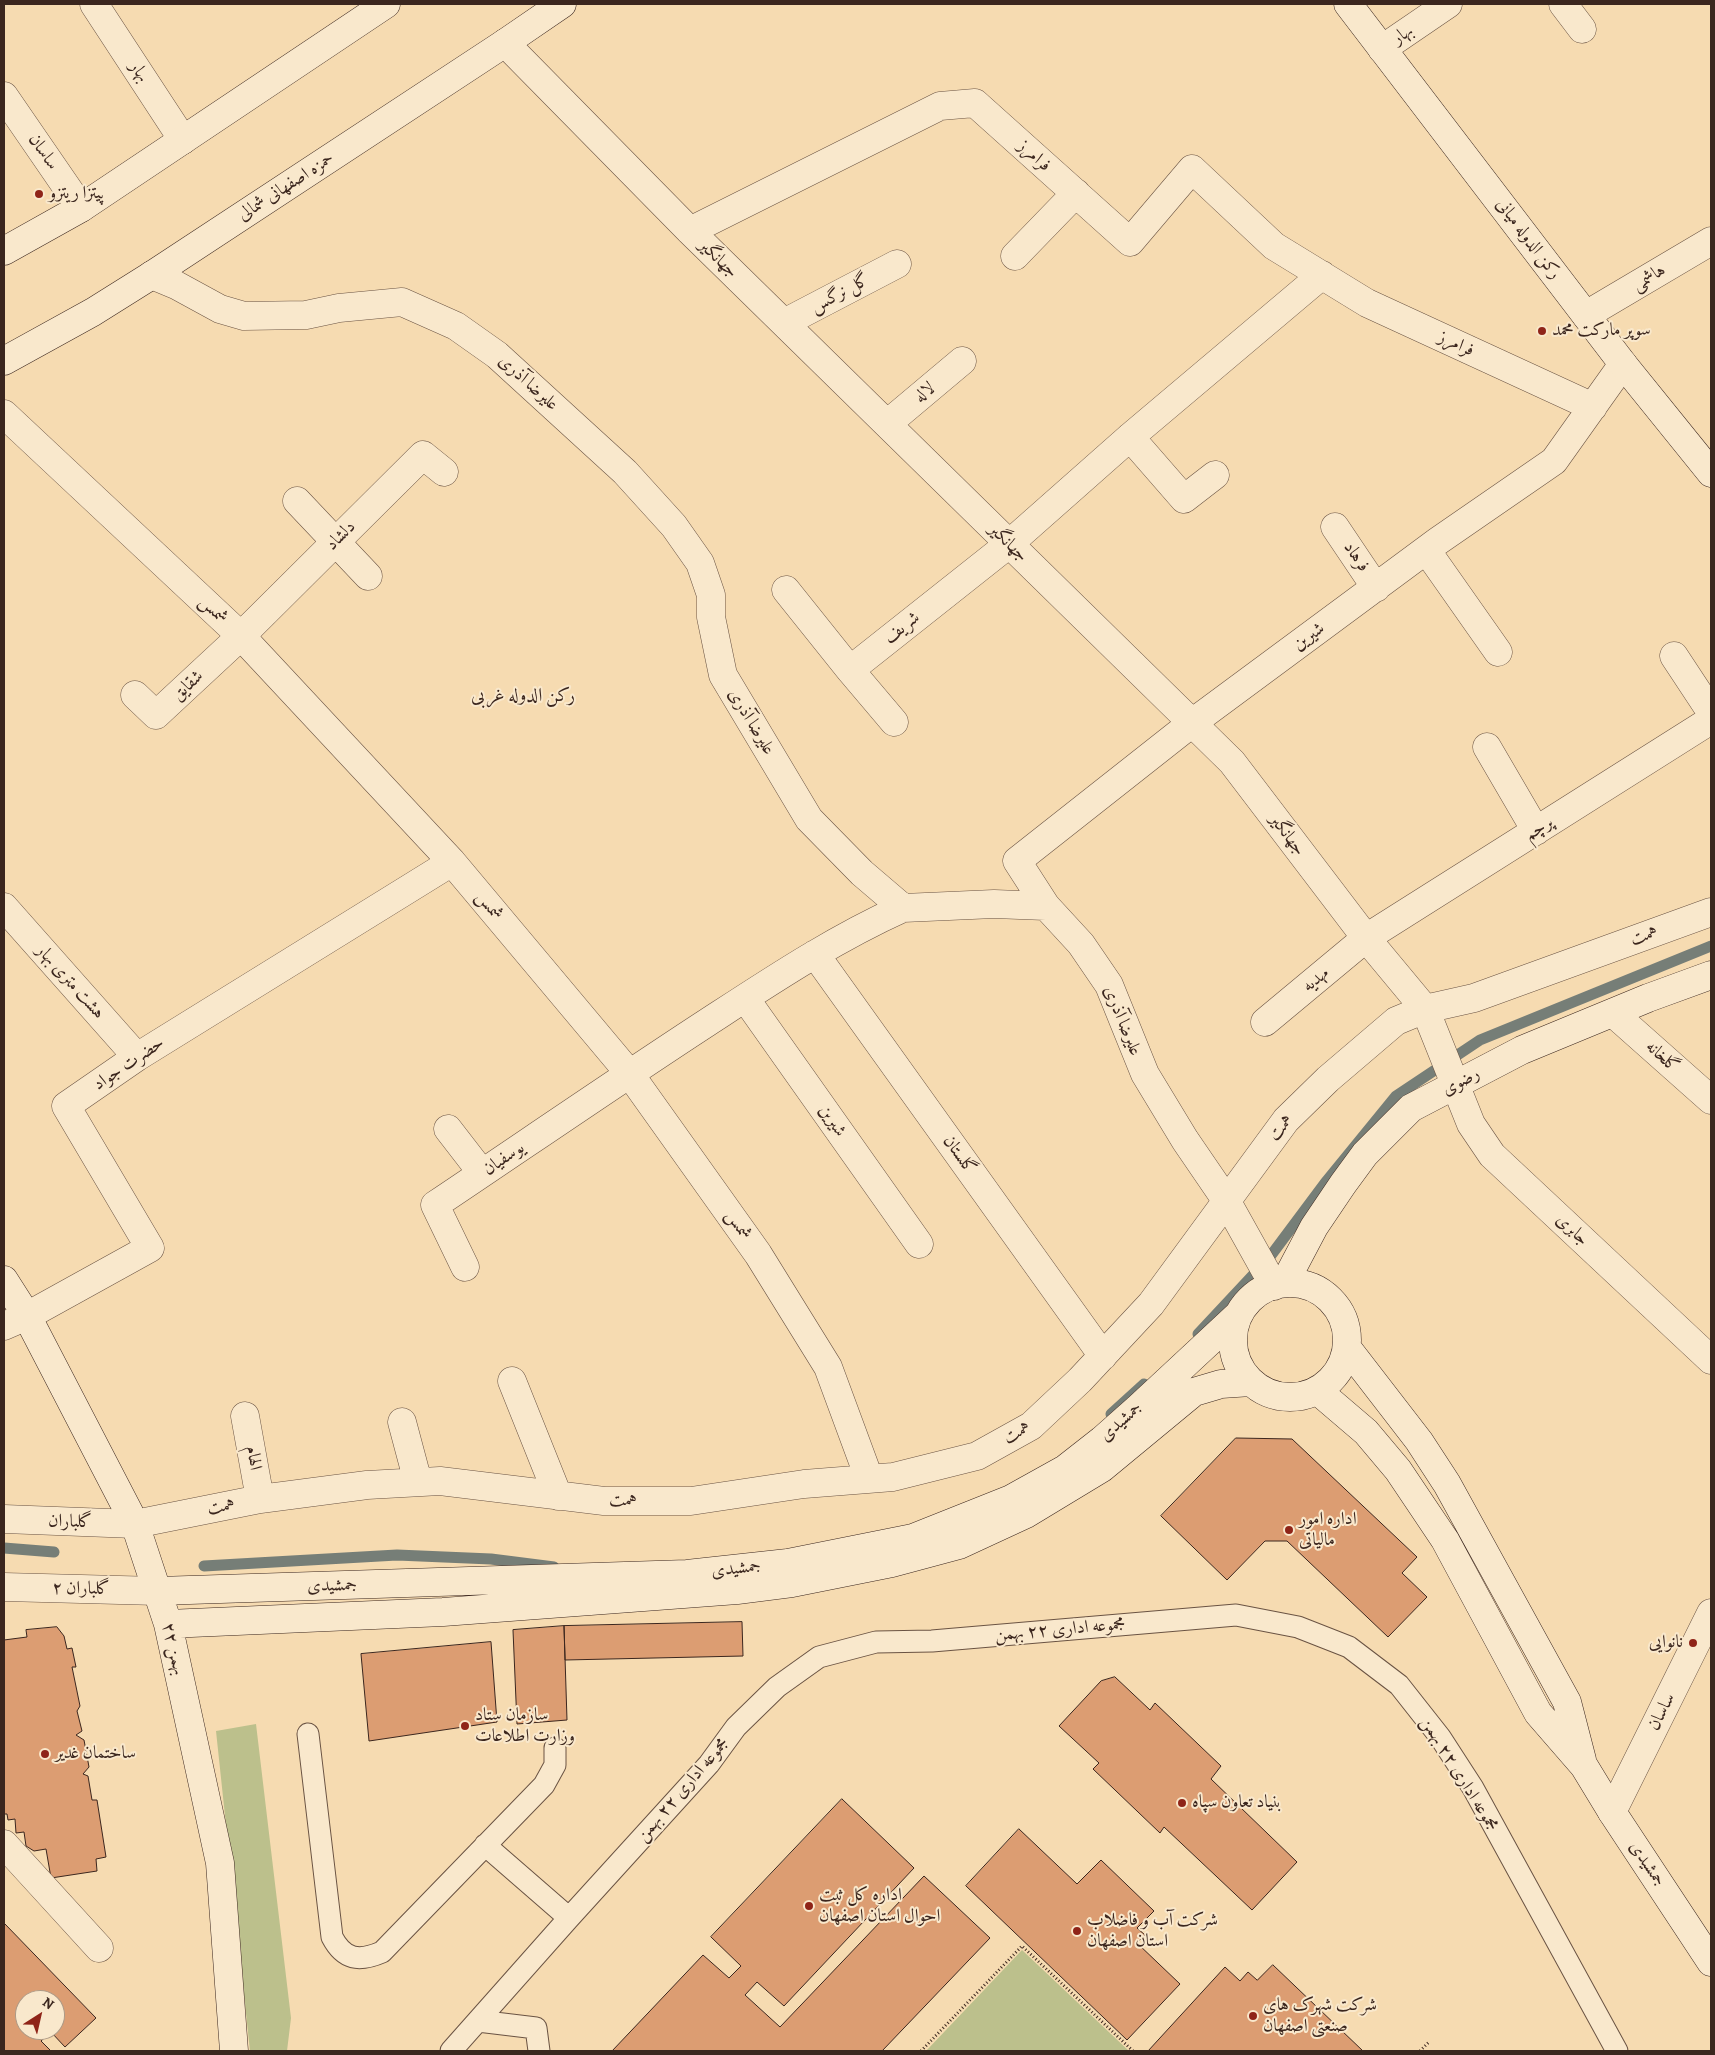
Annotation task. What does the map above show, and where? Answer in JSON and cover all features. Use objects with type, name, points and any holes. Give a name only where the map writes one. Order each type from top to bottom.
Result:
[{"type":"street","name":"بهار","points":[[94,4],[183,140]]},
{"type":"street","points":[[4,252],[81,208],[386,4]]},
{"type":"street","name":"حمزه اصفهانی شمالی","points":[[4,361],[93,312],[152,275],[562,4]]},
{"type":"street","name":"رکن الدوله میانی","points":[[1348,4],[1623,364],[1711,473]]},
{"type":"street","name":"بهار","points":[[1382,49],[1448,4]]},
{"type":"street","points":[[1563,4],[1582,29]]},
{"type":"street","name":"جهانگیر","points":[[505,43],[690,231],[1232,762],[1366,938],[1425,1009],[1454,1085]]},
{"type":"street","name":"ساسان","points":[[4,96],[81,208]]},
{"type":"street","name":"فرامرز","points":[[690,231],[940,106],[975,103],[1130,242],[1192,169],[1274,246],[1367,303],[1593,407]]},
{"type":"street","points":[[1015,256],[1076,193]]},
{"type":"street","name":"هاشمی","points":[[1586,315],[1711,241]]},
{"type":"street","name":"گل نرگس","points":[[784,323],[897,264]]},
{"type":"street","name":"علیرضا آذری","points":[[152,275],[176,285],[220,309],[244,316],[306,315],[339,308],[402,302],[456,326],[497,354],[624,472],[674,526],[700,563],[711,595],[712,617],[723,675],[808,819],[862,873],[903,908]]},
{"type":"street","points":[[1009,544],[1130,438],[1322,275]]},
{"type":"street","name":"لاله","points":[[887,424],[962,361]]},
{"type":"street","name":"شیرین","points":[[1046,906],[1017,861],[1192,723],[1427,550],[1554,461],[1623,364]]},
{"type":"street","name":"شمس","points":[[4,414],[241,636],[452,862],[629,1074],[758,1254],[828,1367],[869,1478]]},
{"type":"street","points":[[1130,438],[1184,500],[1215,475]]},
{"type":"street","name":"دلشاد","points":[[241,636],[423,455],[444,472]]},
{"type":"street","points":[[297,501],[368,576]]},
{"type":"street","name":"فرهاد","points":[[1336,527],[1376,588]]},
{"type":"street","name":"شریف","points":[[850,670],[1009,544]]},
{"type":"street","points":[[1427,550],[1498,652]]},
{"type":"street","points":[[786,590],[894,722]]},
{"type":"street","name":"شقایق","points":[[135,695],[156,715],[241,636]]},
{"type":"street","points":[[1674,656],[1711,712]]},
{"type":"street","name":"پرچم","points":[[1366,938],[1711,720]]},
{"type":"street","points":[[1487,747],[1536,831]]},
{"type":"street","name":"حضرت جواد","points":[[16,1321],[150,1248],[66,1106],[136,1057],[452,862]]},
{"type":"street","points":[[629,1074],[837,940],[903,908],[994,904],[1046,906]]},
{"type":"street","name":"علیرضا آذری","points":[[1046,906],[1081,944],[1109,985],[1145,1074],[1185,1140],[1226,1200],[1279,1284]]},
{"type":"street","name":"هشت متری بهار","points":[[4,907],[136,1057]]},
{"type":"street","name":"همت","points":[[135,1524],[260,1499],[367,1485],[440,1481],[604,1501],[691,1501],[804,1484],[893,1477],[977,1456],[1031,1426],[1103,1356],[1151,1304],[1286,1120],[1328,1079],[1396,1021],[1425,1009],[1474,998],[1711,912]]},
{"type":"street","name":"مهدیه","points":[[1264,1022],[1366,938]]},
{"type":"street","name":"گلستان","points":[[815,954],[1103,1356]]},
{"type":"street","name":"رضوی","points":[[1279,1284],[1314,1227],[1365,1154],[1411,1108],[1522,1050],[1648,998],[1711,975]]},
{"type":"street","name":"شیرین","points":[[745,998],[919,1244]]},
{"type":"street","name":"گلخانه","points":[[1613,1013],[1711,1100]]},
{"type":"street","name":"یوسفیان","points":[[465,1266],[435,1205],[629,1074]]},
{"type":"street","name":"جابری","points":[[1454,1085],[1470,1124],[1492,1155],[1711,1360]]},
{"type":"street","points":[[448,1129],[482,1174]]},
{"type":"street","name":"۲۲ بهمن","points":[[4,1280],[16,1321],[135,1524],[168,1624],[220,1863],[234,2051]]},
{"type":"street","points":[[1298,1283],[1316,1289],[1342,1313],[1347,1331],[1348,1349],[1337,1374],[1332,1381],[1318,1392],[1301,1397],[1283,1398],[1266,1392],[1251,1382],[1239,1368],[1234,1350],[1233,1333],[1238,1315],[1249,1300],[1264,1290],[1279,1284],[1298,1283]]},
{"type":"street","name":"جمشیدی","points":[[168,1624],[443,1612],[521,1593],[788,1563],[913,1538],[964,1520],[1011,1500],[1065,1468],[1137,1410],[1238,1315]]},
{"type":"street","points":[[1348,1349],[1419,1441],[1443,1476],[1567,1702],[1584,1766]]},
{"type":"street","points":[[512,1381],[558,1496]]},
{"type":"street","name":"جمشیدی","points":[[158,1591],[521,1593],[737,1590],[792,1583],[892,1563],[959,1545],[1026,1514],[1102,1468],[1194,1392],[1221,1384],[1251,1382]]},
{"type":"street","points":[[1318,1392],[1366,1432],[1398,1470],[1445,1540],[1538,1713],[1584,1766]]},
{"type":"street","name":"الهام","points":[[245,1416],[260,1499]]},
{"type":"street","points":[[402,1422],[418,1482]]},
{"type":"street","name":"گلباران","points":[[4,1519],[135,1524]]},
{"type":"street","points":[[1471,1588],[1499,1578]]},
{"type":"street","name":"گلباران ۲","points":[[4,1587],[158,1591]]},
{"type":"street","name":"ساسان","points":[[1612,1812],[1709,1622]]},
{"type":"street","name":"جمشیدی","points":[[1584,1766],[1612,1812],[1711,1962]]},
{"type":"street","points":[[4,1844],[99,1948]]},
{"type":"lane","name":"مجموعه اداری ۲۲ بهمن","points":[[451,2051],[709,1764],[736,1727],[777,1687],[819,1657],[876,1642],[932,1641],[1236,1614],[1298,1627],[1348,1647],[1399,1685],[1440,1737],[1473,1788],[1617,2051]]},
{"type":"lane","points":[[308,1734],[332,1937],[339,1950],[353,1958],[369,1958],[382,1952],[544,1785],[555,1765],[555,1748]]},
{"type":"lane","points":[[485,1845],[569,1918]]},
{"type":"lane","points":[[478,2021],[536,2028],[539,2051]]},
{"type":"path","points":[[921,2051],[1022,1946],[1133,2051]]},
{"type":"path","points":[[1420,2051],[1430,2042]]},
{"type":"green space","points":[[256,1724],[291,2018],[287,2051],[250,2051],[216,1731]]},
{"type":"green space","points":[[1022,1950],[1129,2051],[926,2051]]},
{"type":"building","points":[[1236,1438],[1292,1439],[1417,1557],[1402,1573],[1427,1597],[1388,1637],[1287,1541],[1265,1541],[1227,1580],[1161,1516]]},
{"type":"building","points":[[742,1622],[743,1656],[565,1660],[564,1626]]},
{"type":"building","points":[[564,1626],[567,1720],[517,1724],[513,1630]]},
{"type":"building","name":"ساختمان غدیر","points":[[57,1627],[64,1636],[67,1649],[72,1648],[76,1667],[72,1667],[80,1706],[77,1711],[82,1731],[76,1735],[84,1740],[89,1767],[83,1774],[88,1776],[92,1800],[97,1800],[106,1857],[96,1859],[97,1871],[51,1878],[46,1849],[34,1851],[26,1846],[24,1832],[16,1833],[15,1819],[8,1820],[7,1814],[4,1814],[4,1640],[27,1637],[26,1630]]},
{"type":"building","points":[[491,1642],[497,1722],[369,1741],[361,1654]]},
{"type":"building","name":"بنیاد تعاون سپاه","points":[[1115,1677],[1150,1710],[1155,1703],[1221,1766],[1211,1779],[1297,1862],[1252,1910],[1164,1827],[1160,1833],[1093,1769],[1099,1763],[1059,1726],[1101,1681]]},
{"type":"building","name":"اداره کل ثبت احوال استان اصفهان","points":[[842,1799],[914,1868],[784,2006],[757,1982],[745,1995],[780,2027],[924,1876],[990,1938],[882,2051],[612,2051],[703,1955],[729,1978],[741,1966],[711,1937]]},
{"type":"building","name":"شرکت آب و فاضلاب استان اصفهان","points":[[1019,1829],[1077,1884],[1101,1860],[1154,1911],[1137,1928],[1145,1935],[1137,1943],[1180,1984],[1127,2040],[966,1886]]},
{"type":"building","points":[[4,1923],[96,2018],[65,2047],[58,2040],[65,2040],[65,1990],[15,1990],[15,2040],[42,2040],[51,2051],[4,2051]]},
{"type":"building","name":"شرکت شهرک های صنعتی اصفهان","points":[[1273,1965],[1363,2051],[1148,2051],[1225,1967],[1240,1981],[1248,1972],[1257,1980]]},
{"type":"waterway","points":[[1198,1334],[1269,1258],[1325,1183],[1396,1096],[1480,1040],[1711,946]]},
{"type":"waterway","points":[[1111,1414],[1144,1384]]},
{"type":"waterway","points":[[4,1548],[54,1552]]},
{"type":"waterway","points":[[204,1566],[397,1555],[491,1559],[554,1567]]},
{"type":"place","name":"پیتزا ریتزو","points":[[39,194]]},
{"type":"place","name":"سوپر مارکت محمد","points":[[1542,331]]},
{"type":"place","name":"اداره امور مالیاتی","points":[[1289,1530]]},
{"type":"place","name":"نانوایی","points":[[1693,1643]]},
{"type":"place","name":"سازمان ستاد وزارت اطلاعات","points":[[465,1726]]},
{"type":"place","name":"ساختمان غدیر","points":[[45,1754]]},
{"type":"place","name":"بنیاد تعاون سپاه","points":[[1182,1803]]},
{"type":"place","name":"اداره کل ثبت احوال استان اصفهان","points":[[809,1906]]},
{"type":"place","name":"شرکت آب و فاضلاب استان اصفهان","points":[[1077,1931]]},
{"type":"place","name":"شرکت شهرک های صنعتی اصفهان","points":[[1253,2016]]},
{"type":"district","name":"رکن الدوله غربی","points":[[523,696]]}]
